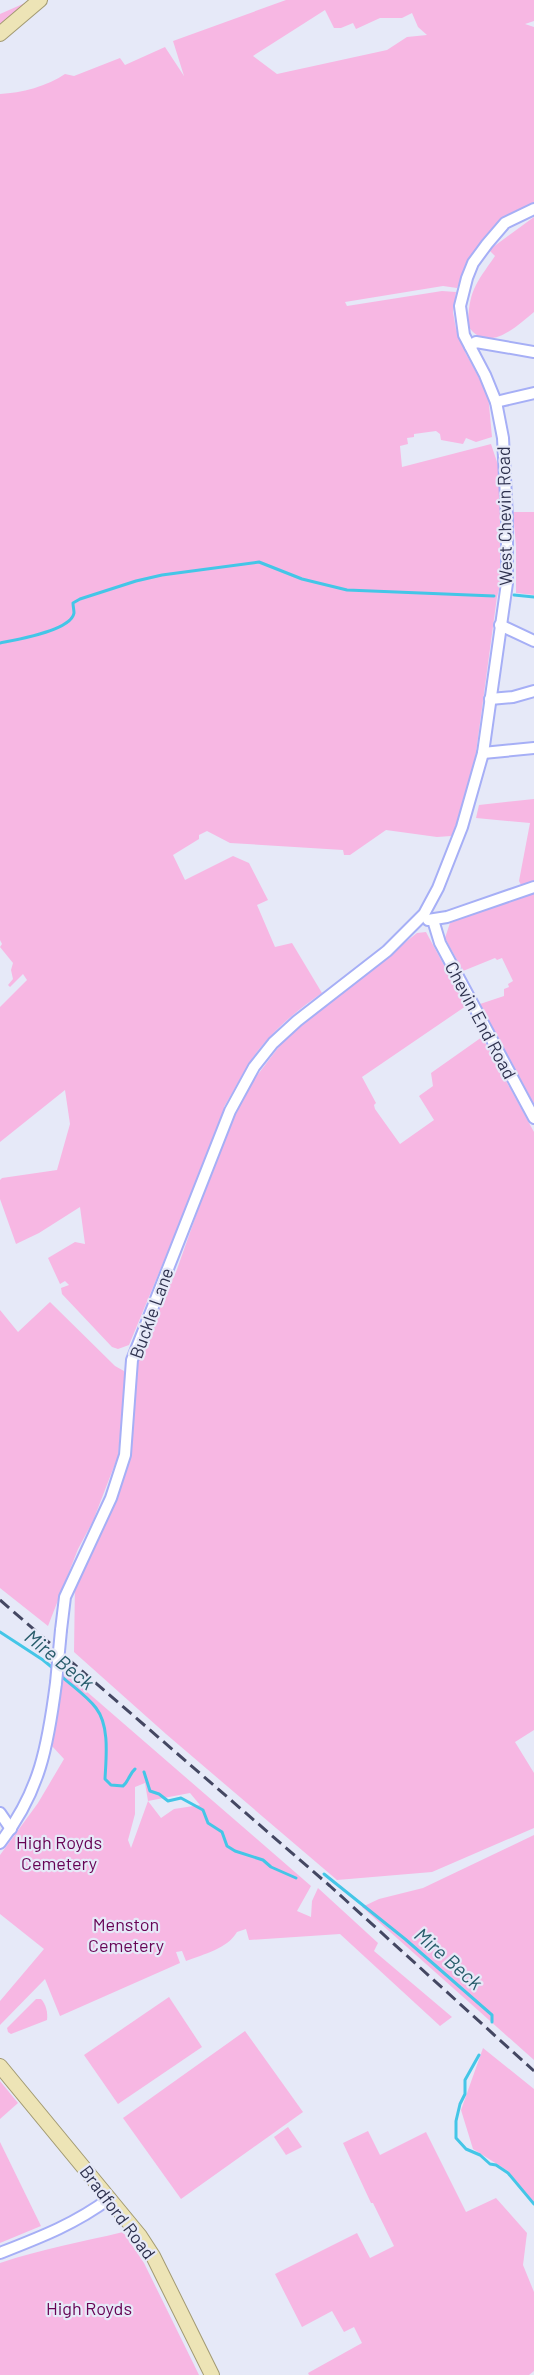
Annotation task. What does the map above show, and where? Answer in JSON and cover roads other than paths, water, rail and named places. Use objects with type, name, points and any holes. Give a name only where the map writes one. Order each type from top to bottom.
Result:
[{"type":"main road","points":[[0,34],[40,0]]},
{"type":"main road","name":"Bradford Road","points":[[0,2066],[110,2198],[153,2256],[212,2375]]},
{"type":"street","name":"West Chevin Road","points":[[418,921],[436,891],[453,851],[470,802],[483,753],[507,583],[503,438],[496,402],[464,335],[460,306],[473,263],[505,223],[534,209]]},
{"type":"street","points":[[470,346],[476,342],[534,352]]},
{"type":"street","points":[[496,402],[534,393]]},
{"type":"street","points":[[500,625],[534,641]]},
{"type":"street","points":[[490,699],[513,698],[534,691]]},
{"type":"street","points":[[483,753],[534,748]]},
{"type":"street","points":[[418,921],[433,920],[534,887]]},
{"type":"street","name":"Chevin End Road","points":[[433,920],[440,943],[534,1118]]},
{"type":"street","name":"Buckle Lane","points":[[0,1843],[32,1793],[49,1737],[65,1597],[111,1497],[125,1455],[132,1360],[230,1111],[254,1067],[273,1043],[297,1021],[387,951],[418,921]]},
{"type":"street","points":[[0,1814],[10,1829]]},
{"type":"street","points":[[0,2253],[57,2232],[76,2222],[110,2198]]},
{"type":"waterway","points":[[0,643],[53,630],[71,619],[74,613],[73,603],[136,581],[162,575],[259,562],[302,579],[347,590],[494,596]]},
{"type":"waterway","points":[[514,595],[534,597]]},
{"type":"waterway","name":"Mire Beck","points":[[0,1632],[54,1669]]},
{"type":"waterway","name":"Mire Beck","points":[[61,1676],[88,1699],[100,1715],[106,1742],[105,1779],[111,1785],[123,1786],[135,1769]]},
{"type":"waterway","name":"Mire Beck","points":[[144,1772],[150,1791],[168,1801],[181,1798],[203,1810],[208,1823],[222,1832],[227,1846],[263,1860],[271,1867],[296,1878]]},
{"type":"waterway","name":"Mire Beck","points":[[324,1874],[405,1939],[492,2015],[492,2022]]},
{"type":"waterway","name":"Mire Beck","points":[[479,2055],[465,2080],[465,2094],[456,2121],[456,2138],[466,2149],[508,2173],[534,2204]]},
{"type":"railway","points":[[0,1600],[330,1886],[534,2071]]},
{"type":"park label","name":"High Royds Cemetery","points":[[59,1852]]},
{"type":"park label","name":"Menston Cemetery","points":[[126,1934]]},
{"type":"park label","name":"High Royds","points":[[89,2308]]}]
